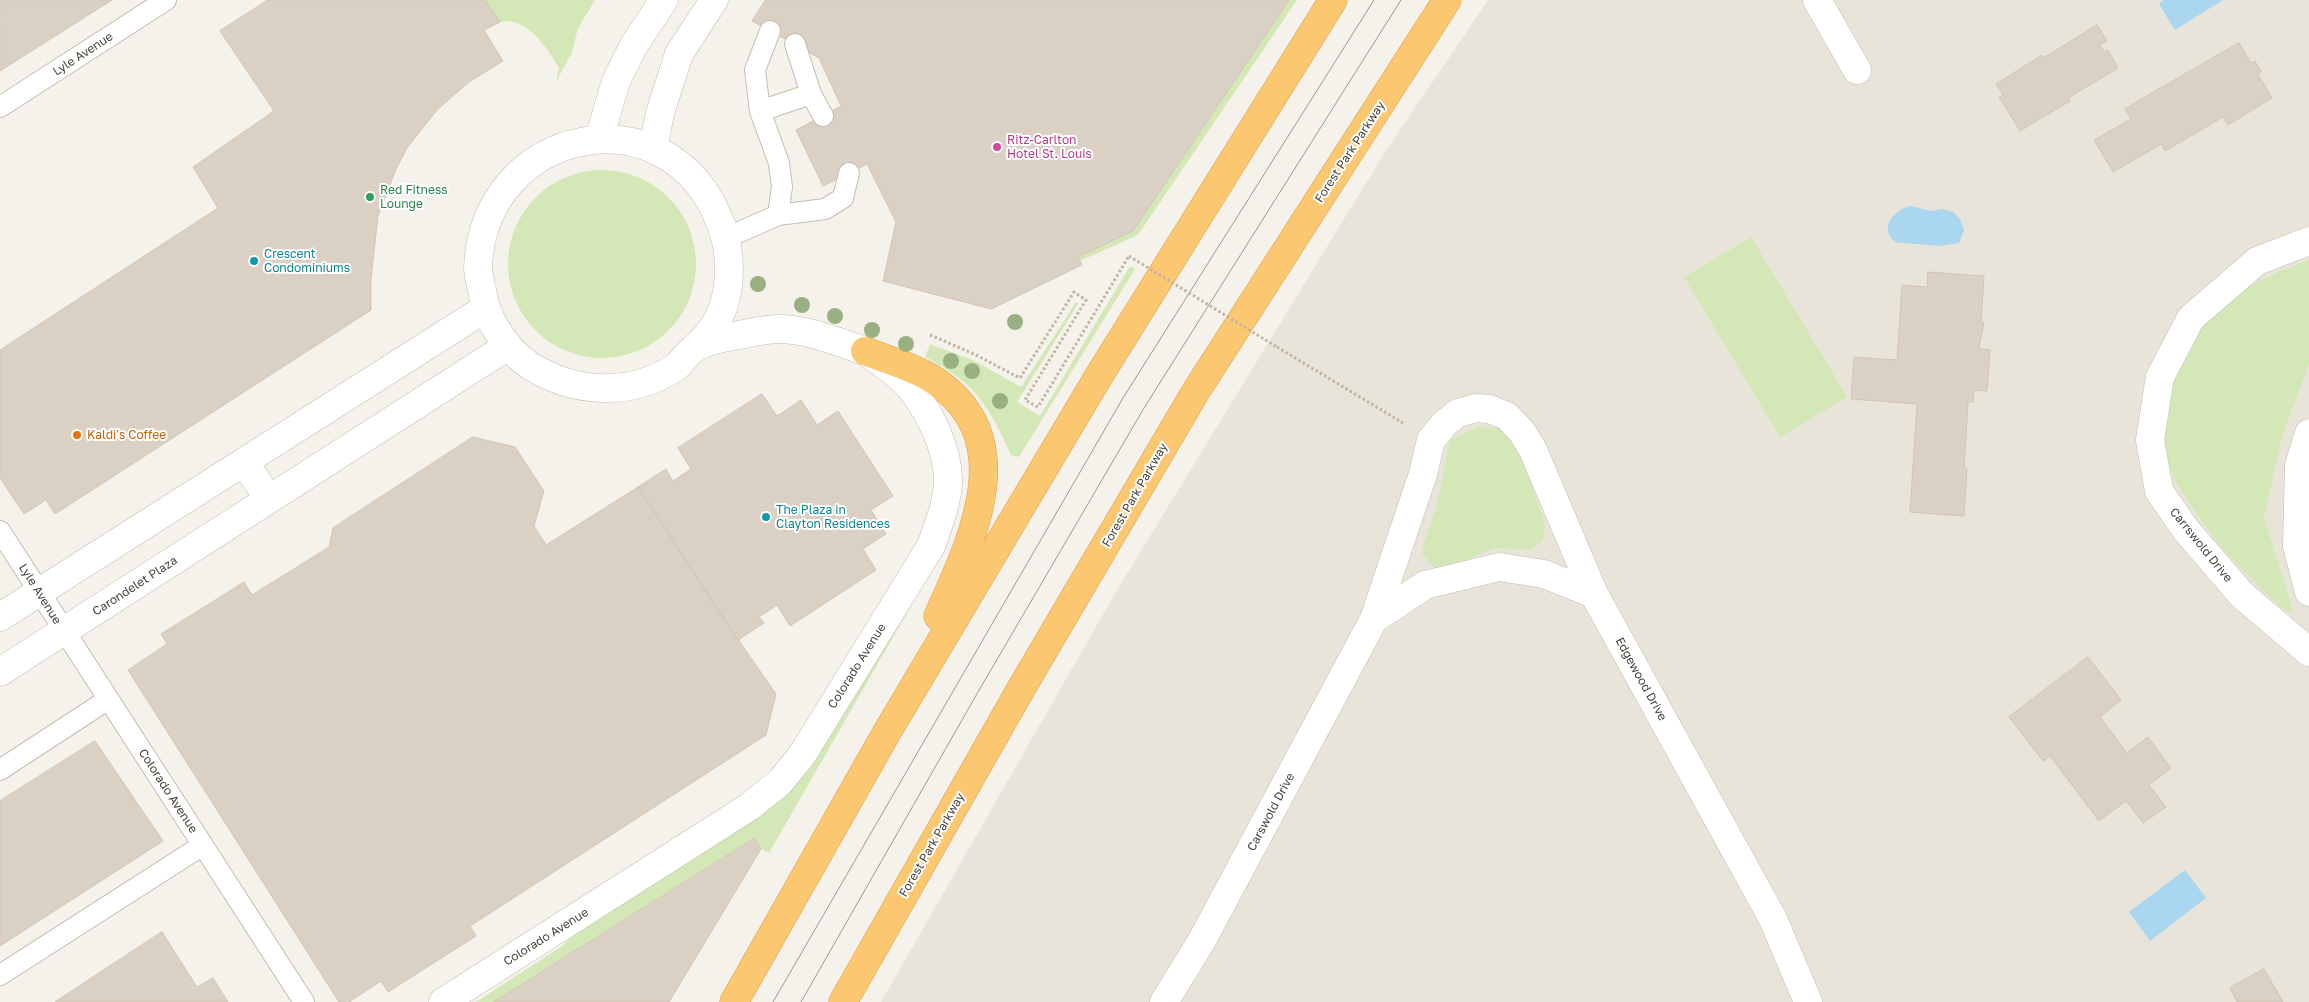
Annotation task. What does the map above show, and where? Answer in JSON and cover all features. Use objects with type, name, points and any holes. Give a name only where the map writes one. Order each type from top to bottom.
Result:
[{"type":"highway","points":[[734,1002],[887,732],[1100,374],[1333,0]]},
{"type":"highway","name":"Forest Park Parkway","points":[[843,1002],[1022,687],[1196,391],[1447,0]]},
{"type":"highway","points":[[865,351],[928,377],[961,402],[979,433],[985,466],[979,511],[965,555],[887,732]]},
{"type":"street","points":[[599,139],[616,81],[634,45],[664,0]]},
{"type":"street","points":[[653,149],[660,113],[679,54],[714,0]]},
{"type":"street","points":[[1817,0],[1856,70]]},
{"type":"street","points":[[599,139],[626,141],[653,149],[687,170],[712,201],[726,238],[729,274],[724,304],[714,328],[676,366],[643,383],[607,389],[570,385],[536,370],[508,346],[495,328],[486,308],[478,270],[483,231],[500,195],[526,166],[560,147],[599,139]]},
{"type":"street","name":"Carrswold Drive","points":[[2309,241],[2257,261],[2191,318],[2160,377],[2150,440],[2159,491],[2186,530],[2242,595],[2309,652]]},
{"type":"street","points":[[0,617],[486,308]]},
{"type":"street","name":"Colorado Avenue","points":[[443,1002],[749,807],[780,782],[802,755],[931,546],[941,518],[948,483],[944,452],[929,417],[913,390],[894,372],[865,351],[817,335],[781,329],[726,338],[696,347]]},
{"type":"street","name":"Carondelet Plaza","points":[[0,672],[508,346]]},
{"type":"street","name":"Edgewood Drive","points":[[1445,423],[1458,413],[1476,408],[1489,409],[1506,416],[1522,432],[1533,450],[1594,594],[1773,920],[1808,1002]]},
{"type":"street","name":"Carswold Drive","points":[[1164,1002],[1201,942],[1374,619],[1422,474],[1431,440],[1445,423]]},
{"type":"street","points":[[2309,433],[2299,466],[2296,546],[2309,592]]},
{"type":"street","points":[[244,462],[269,500]]},
{"type":"street","name":"Carswold Drive","points":[[1374,619],[1425,585],[1498,567],[1544,574],[1594,594]]},
{"type":"lane","name":"Lyle Avenue","points":[[0,107],[166,0]]},
{"type":"lane","points":[[770,31],[755,70],[760,111],[779,163],[782,187],[778,215]]},
{"type":"lane","points":[[795,44],[811,94],[824,116]]},
{"type":"lane","points":[[760,111],[811,94]]},
{"type":"lane","points":[[726,238],[778,215],[825,209],[843,198],[849,173]]},
{"type":"lane","name":"Lyle Avenue","points":[[0,531],[63,631]]},
{"type":"lane","name":"Colorado Avenue","points":[[63,631],[304,1002]]},
{"type":"lane","points":[[0,770],[107,700]]},
{"type":"lane","points":[[0,975],[203,845]]},
{"type":"path","points":[[930,335],[976,354],[1020,378],[1074,292],[1086,300],[1025,400],[1038,407],[1129,256],[1408,426]]},
{"type":"shaded area","points":[[1488,0],[2309,0],[2309,1002],[881,1002],[1117,590],[1385,152]]},
{"type":"green space","points":[[485,0],[595,0],[578,28],[572,52],[556,82],[559,68],[542,43],[535,35],[519,24],[510,21],[500,22]]},
{"type":"green space","points":[[1289,0],[1297,0],[1138,235],[1080,261],[1078,257],[1133,231]]},
{"type":"green space","points":[[602,170],[629,174],[646,181],[668,198],[685,220],[692,237],[696,264],[692,291],[685,308],[668,330],[646,347],[629,354],[602,358],[575,354],[558,347],[536,330],[519,308],[512,291],[508,264],[512,237],[519,220],[536,198],[558,181],[575,174]]},
{"type":"green space","points":[[1751,237],[1847,397],[1780,437],[1684,277]]},
{"type":"green space","points":[[2309,260],[2309,364],[2282,437],[2264,518],[2293,610],[2288,613],[2232,559],[2207,528],[2172,473],[2164,440],[2166,410],[2174,377],[2179,360],[2195,331],[2204,320],[2240,292],[2281,271]]},
{"type":"green space","points":[[1130,266],[1135,269],[1019,457],[1011,455],[995,422],[969,386],[957,376],[925,357],[930,344],[973,360],[1021,387],[1076,302],[1078,304],[1017,402],[1040,416]]},
{"type":"green space","points":[[1478,427],[1505,428],[1515,438],[1545,524],[1543,540],[1531,550],[1495,548],[1455,564],[1444,571],[1432,566],[1421,552],[1436,509],[1450,440]]},
{"type":"green space","points":[[906,606],[911,606],[769,853],[761,849],[754,838],[494,1002],[476,1002],[562,946],[588,922],[758,815]]},
{"type":"water","points":[[2164,0],[2223,0],[2175,30],[2159,4]]},
{"type":"water","points":[[1911,206],[1931,211],[1942,209],[1953,212],[1960,219],[1964,230],[1959,243],[1939,246],[1895,242],[1890,236],[1888,225],[1894,215]]},
{"type":"water","points":[[2185,870],[2206,898],[2150,941],[2129,912]]},
{"type":"building","points":[[0,0],[112,0],[0,71]]},
{"type":"building","name":"Crescent Condominiums","points":[[268,0],[485,0],[500,22],[484,30],[503,61],[469,82],[437,110],[407,148],[396,169],[378,216],[371,279],[371,310],[55,514],[46,500],[24,514],[0,478],[0,350],[218,208],[193,167],[274,111],[220,31]]},
{"type":"building","name":"Ritz-Carlton Hotel St. Louis","points":[[766,0],[1289,0],[1133,231],[1078,257],[1082,265],[991,309],[883,281],[896,222],[867,164],[823,186],[796,130],[841,106],[819,58],[752,21]]},
{"type":"building","points":[[2097,25],[2107,41],[2100,45],[2104,52],[2108,50],[2118,68],[2068,98],[2070,101],[2020,131],[1999,97],[2003,95],[1996,84],[2042,55],[2043,58]]},
{"type":"building","points":[[2239,43],[2251,63],[2255,61],[2261,72],[2258,74],[2272,98],[2228,125],[2223,117],[2165,151],[2161,144],[2113,172],[2094,140],[2131,119],[2125,109]]},
{"type":"building","points":[[1928,272],[1984,276],[1981,322],[1984,322],[1979,349],[1990,350],[1987,391],[1974,390],[1973,402],[1968,402],[1964,468],[1967,468],[1964,516],[1910,512],[1917,404],[1851,399],[1854,357],[1897,360],[1902,285],[1927,287]]},
{"type":"building","name":"The Plaza in Clayton Residences","points":[[762,394],[777,416],[801,400],[817,425],[838,411],[893,496],[871,510],[886,534],[863,549],[876,570],[790,626],[777,605],[759,617],[764,623],[738,640],[638,487],[666,469],[673,481],[691,469],[678,448]]},
{"type":"building","points":[[473,437],[515,447],[544,491],[534,526],[546,545],[638,487],[715,606],[776,694],[766,735],[470,926],[476,936],[388,992],[381,981],[349,1002],[339,1002],[128,670],[167,644],[161,634],[244,582],[252,595],[329,547],[333,528]]},
{"type":"building","points":[[2088,657],[2121,700],[2100,717],[2127,753],[2148,737],[2171,768],[2149,785],[2166,807],[2143,823],[2126,801],[2099,821],[2050,756],[2043,761],[2009,717]]},
{"type":"building","points":[[95,741],[163,841],[0,946],[0,801]]},
{"type":"building","points":[[755,838],[761,849],[669,1002],[494,1002]]},
{"type":"building","points":[[162,932],[197,987],[213,978],[228,1002],[55,1002]]},
{"type":"building","points":[[2264,969],[2283,1002],[2237,1002],[2230,988]]},
{"type":"tram line","points":[[773,1002],[1123,398],[1374,0]]},
{"type":"tram line","points":[[801,1002],[978,692],[1144,408],[1401,0]]},
{"type":"place","name":"Ritz-Carlton Hotel St. Louis","points":[[997,147]]},
{"type":"place","name":"Red Fitness Lounge","points":[[370,197]]},
{"type":"place","name":"Crescent Condominiums","points":[[254,261]]},
{"type":"place","name":"Kaldi's Coffee","points":[[77,435]]},
{"type":"place","name":"The Plaza in Clayton Residences","points":[[766,517]]}]
